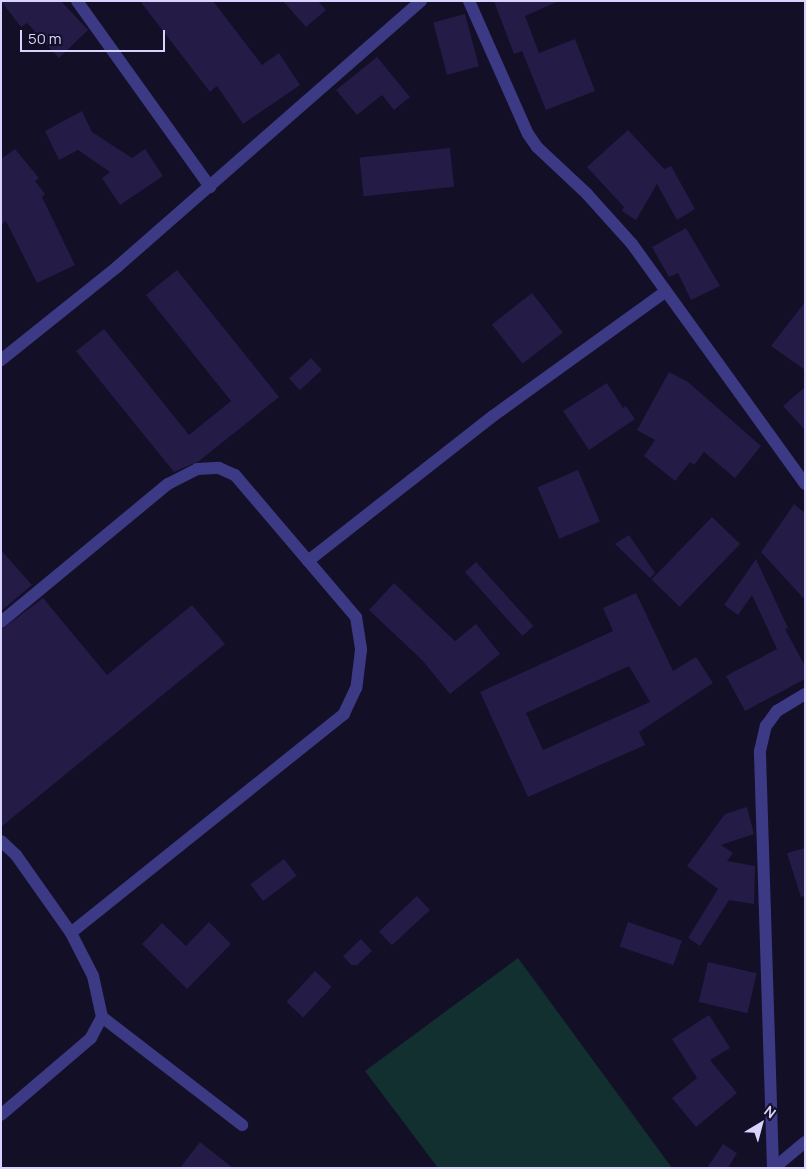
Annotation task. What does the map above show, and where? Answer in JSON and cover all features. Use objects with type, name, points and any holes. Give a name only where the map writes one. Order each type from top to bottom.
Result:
[{"type":"street","points":[[77,1],[210,187]]},
{"type":"street","points":[[1,360],[116,267],[210,187],[421,1]]},
{"type":"street","points":[[470,1],[528,134],[537,147],[587,194],[632,244],[805,484]]},
{"type":"street","points":[[308,561],[493,416],[666,292]]},
{"type":"street","points":[[1,622],[168,484],[198,469],[219,468],[236,475],[356,617],[360,650],[356,688],[344,714],[71,933]]},
{"type":"street","points":[[774,1168],[760,751],[766,726],[777,711],[805,694]]},
{"type":"street","points":[[1,840],[16,855],[71,933],[93,976],[102,1017],[242,1125]]},
{"type":"street","points":[[1,1115],[91,1038],[102,1017]]},
{"type":"street","points":[[774,1168],[805,1142]]},
{"type":"green space","points":[[518,958],[672,1168],[438,1168],[365,1071]]},
{"type":"building","points":[[1,1],[61,1],[88,30],[59,58],[27,23],[21,27]]},
{"type":"building","points":[[140,1],[213,1],[262,65],[279,53],[300,85],[243,124],[217,86],[210,92]]},
{"type":"building","points":[[283,1],[318,1],[326,10],[306,27]]},
{"type":"building","points":[[494,1],[559,1],[525,16],[539,53],[575,39],[595,91],[546,110],[522,51],[514,54]]},
{"type":"building","points":[[465,14],[479,66],[447,75],[433,23]]},
{"type":"building","points":[[377,57],[410,97],[394,110],[382,95],[357,115],[336,90]]},
{"type":"building","points":[[82,111],[92,132],[132,158],[145,149],[163,176],[120,205],[102,178],[110,172],[78,150],[59,160],[45,131]]},
{"type":"building","points":[[628,130],[664,169],[671,166],[695,209],[677,220],[657,184],[636,220],[622,211],[624,207],[587,167]]},
{"type":"building","points":[[450,148],[454,187],[364,196],[359,158]]},
{"type":"building","points":[[15,149],[39,178],[35,181],[45,194],[42,197],[75,265],[37,283],[6,221],[1,225],[1,159]]},
{"type":"building","points":[[686,228],[720,286],[691,300],[678,273],[669,277],[652,247]]},
{"type":"building","points":[[177,270],[279,397],[199,461],[174,472],[76,351],[104,329],[189,435],[231,401],[146,295]]},
{"type":"building","points":[[532,293],[563,332],[523,364],[492,324]]},
{"type":"building","points":[[805,302],[805,370],[771,346]]},
{"type":"building","points":[[311,358],[322,370],[300,390],[289,378]]},
{"type":"building","points":[[669,372],[688,382],[761,446],[735,478],[704,452],[694,465],[690,462],[675,481],[644,456],[655,440],[637,430]]},
{"type":"building","points":[[607,383],[623,408],[626,406],[635,419],[589,450],[563,411]]},
{"type":"building","points":[[805,387],[805,430],[783,406]]},
{"type":"building","points":[[578,470],[600,522],[559,539],[537,487]]},
{"type":"building","points":[[794,504],[805,513],[805,600],[761,552]]},
{"type":"building","points":[[712,517],[740,544],[680,607],[652,580]]},
{"type":"building","points":[[629,535],[655,573],[650,578],[615,544]]},
{"type":"building","points":[[1,550],[32,585],[1,611]]},
{"type":"building","points":[[756,559],[788,628],[785,629],[805,666],[805,679],[745,711],[726,676],[777,649],[752,595],[738,615],[724,605]]},
{"type":"building","points":[[476,562],[534,626],[522,636],[465,572]]},
{"type":"building","points":[[394,583],[455,641],[476,624],[500,654],[450,694],[422,660],[369,610]]},
{"type":"building","points":[[636,593],[673,671],[696,657],[713,683],[639,732],[645,745],[528,797],[480,692],[613,631],[603,608]],"holes":[[[629,666],[650,702],[543,750],[526,713]]]},
{"type":"building","points":[[43,598],[107,675],[192,605],[225,644],[1,827],[1,630]]},
{"type":"building","points":[[747,807],[754,834],[721,845],[733,853],[727,861],[755,866],[754,904],[729,900],[700,946],[688,938],[718,889],[687,866],[725,814]]},
{"type":"building","points":[[805,848],[805,896],[801,897],[787,853]]},
{"type":"building","points":[[284,859],[297,876],[263,901],[250,884]]},
{"type":"building","points":[[417,896],[430,910],[392,945],[379,931]]},
{"type":"building","points":[[209,922],[231,944],[187,989],[142,944],[162,923],[186,946]]},
{"type":"building","points":[[628,922],[682,941],[673,965],[620,947]]},
{"type":"building","points":[[361,939],[372,951],[357,965],[351,965],[343,956]]},
{"type":"building","points":[[708,962],[757,973],[747,1013],[699,1002]]},
{"type":"building","points":[[315,971],[332,987],[303,1017],[286,1002]]},
{"type":"building","points":[[709,1015],[730,1048],[710,1060],[737,1093],[696,1127],[672,1098],[697,1078],[672,1039]]},
{"type":"building","points":[[200,1142],[233,1168],[180,1168]]},
{"type":"building","points":[[723,1144],[737,1153],[728,1168],[707,1168]]}]
